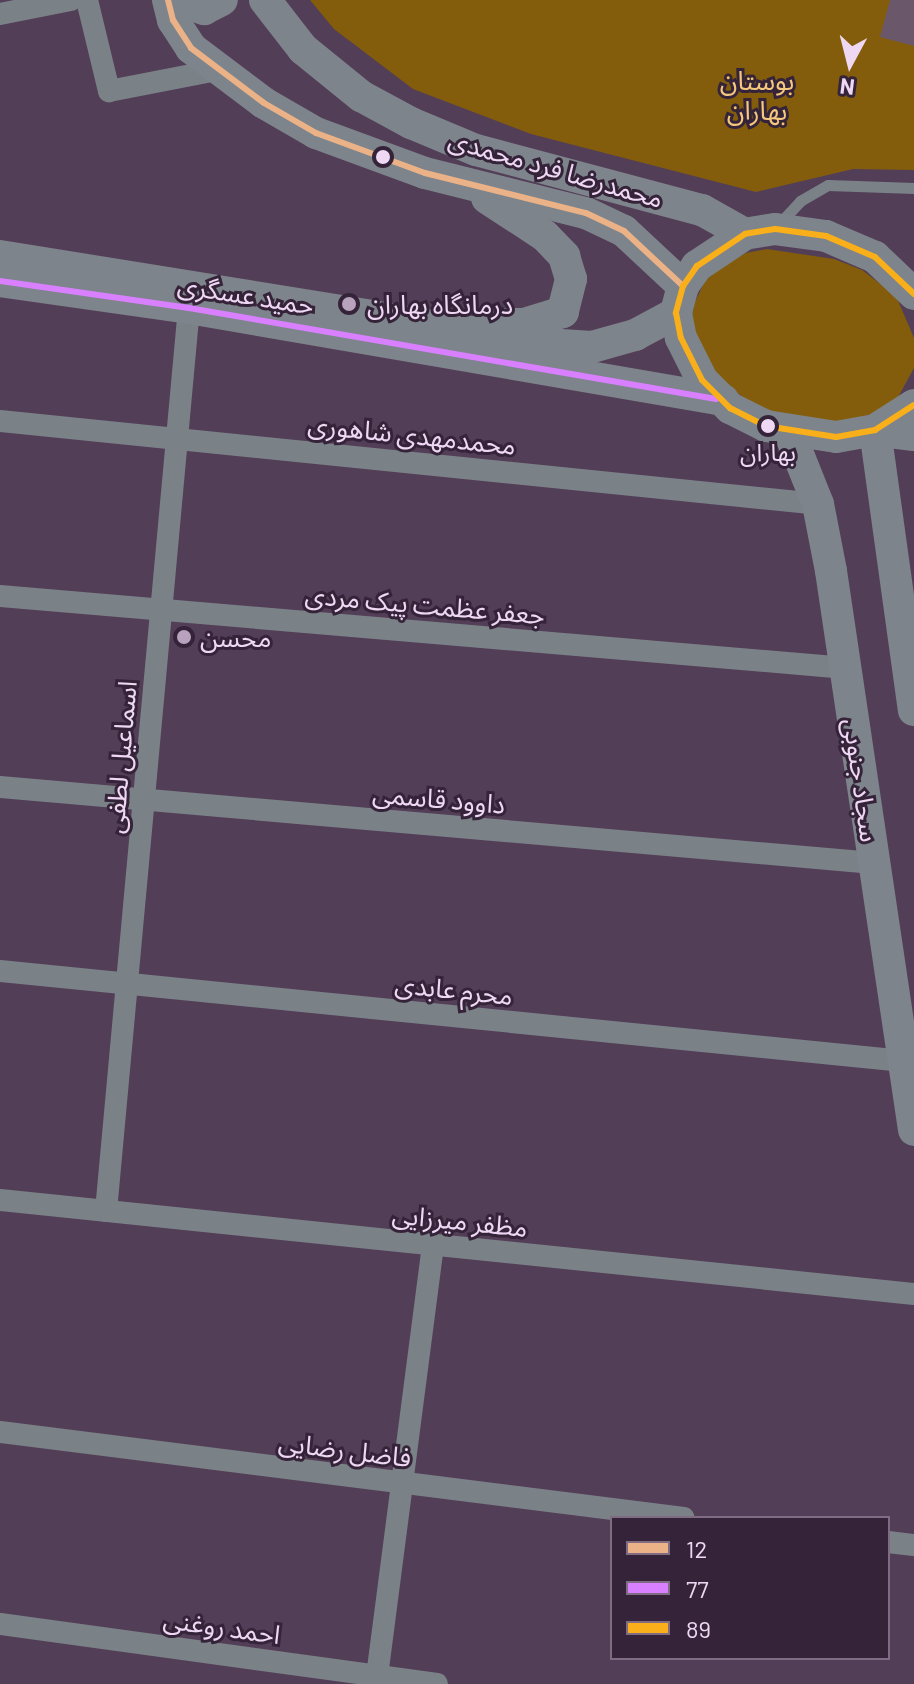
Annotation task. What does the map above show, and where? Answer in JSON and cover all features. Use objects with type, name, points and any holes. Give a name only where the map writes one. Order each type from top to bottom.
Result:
[{"type":"main road","name":"محمدرضا فرد محمدی","points":[[168,0],[173,20],[191,48],[217,70],[316,133],[467,186],[586,213],[611,225],[651,253],[679,300]]},
{"type":"main road","points":[[179,0],[204,9],[222,0]]},
{"type":"main road","name":"محمدرضا فرد محمدی","points":[[265,0],[303,49],[361,96],[411,123],[476,150],[702,210],[760,231]]},
{"type":"main road","points":[[435,323],[524,324],[563,312],[569,299],[571,279],[564,256],[545,236],[467,186]]},
{"type":"main road","points":[[760,231],[826,236],[875,257],[914,294]]},
{"type":"main road","name":"حمید عسگری","points":[[0,256],[592,347],[635,335],[679,300],[697,266],[760,231]]},
{"type":"main road","name":"حمید عسگری","points":[[0,281],[189,308],[723,400]]},
{"type":"main road","points":[[679,300],[688,356],[723,400],[766,426],[790,434],[836,437],[875,430],[914,435]]},
{"type":"main road","points":[[875,430],[914,405]]},
{"type":"main road","points":[[875,430],[906,595],[914,710]]},
{"type":"main road","name":"سجاد جنوبی","points":[[790,434],[818,504],[846,668],[914,1130]]},
{"type":"main road","points":[[906,595],[914,547]]},
{"type":"street","points":[[0,14],[71,0]]},
{"type":"street","points":[[87,0],[109,91],[217,70]]},
{"type":"street","name":"اسماعیل لطفی","points":[[106,1211],[189,308]]},
{"type":"street","name":"محمدمهدی شاهوری","points":[[0,421],[818,504]]},
{"type":"street","name":"جعفر عظمت پیک مردی","points":[[0,596],[846,668]]},
{"type":"street","name":"داوود قاسمی","points":[[0,787],[144,802],[874,863]]},
{"type":"street","name":"محرم عابدی","points":[[0,971],[904,1061]]},
{"type":"street","name":"مظفر میرزایی","points":[[0,1200],[914,1294]]},
{"type":"street","points":[[377,1679],[433,1245]]},
{"type":"street","name":"فاضل رضایی","points":[[0,1432],[667,1516]]},
{"type":"street","points":[[890,1542],[914,1545]]},
{"type":"street","name":"احمد روغنی","points":[[0,1624],[377,1679],[437,1684]]},
{"type":"lane","points":[[760,231],[800,201],[828,185],[914,188]]},
{"type":"green space","name":"بوستان بهاران","points":[[310,0],[914,0],[914,170],[853,169],[756,192],[531,134],[413,89],[334,29]]},
{"type":"green space","points":[[767,249],[834,259],[862,270],[896,296],[914,338],[914,368],[897,399],[876,413],[847,421],[802,421],[762,410],[727,386],[701,355],[691,327],[694,304],[705,281],[721,267],[746,253]]},
{"type":"building","points":[[890,0],[914,0],[914,46],[880,37]]},
{"type":"transit line","name":"12","points":[[168,0],[173,20],[191,48],[264,103],[316,133],[425,173],[586,213],[624,231],[683,286]]},
{"type":"transit line","name":"89","points":[[914,294],[875,257],[826,236],[775,229],[745,234],[697,266],[683,286],[676,313],[681,338],[702,380],[730,408],[766,426],[836,437],[875,430],[914,405]]},
{"type":"transit line","name":"77","points":[[0,281],[189,308],[716,399]]},
{"type":"place","name":"درمانگاه بهاران","points":[[349,304]]},
{"type":"place","name":"بهاران","points":[[768,426]]},
{"type":"place","name":"محسن","points":[[184,637]]}]
